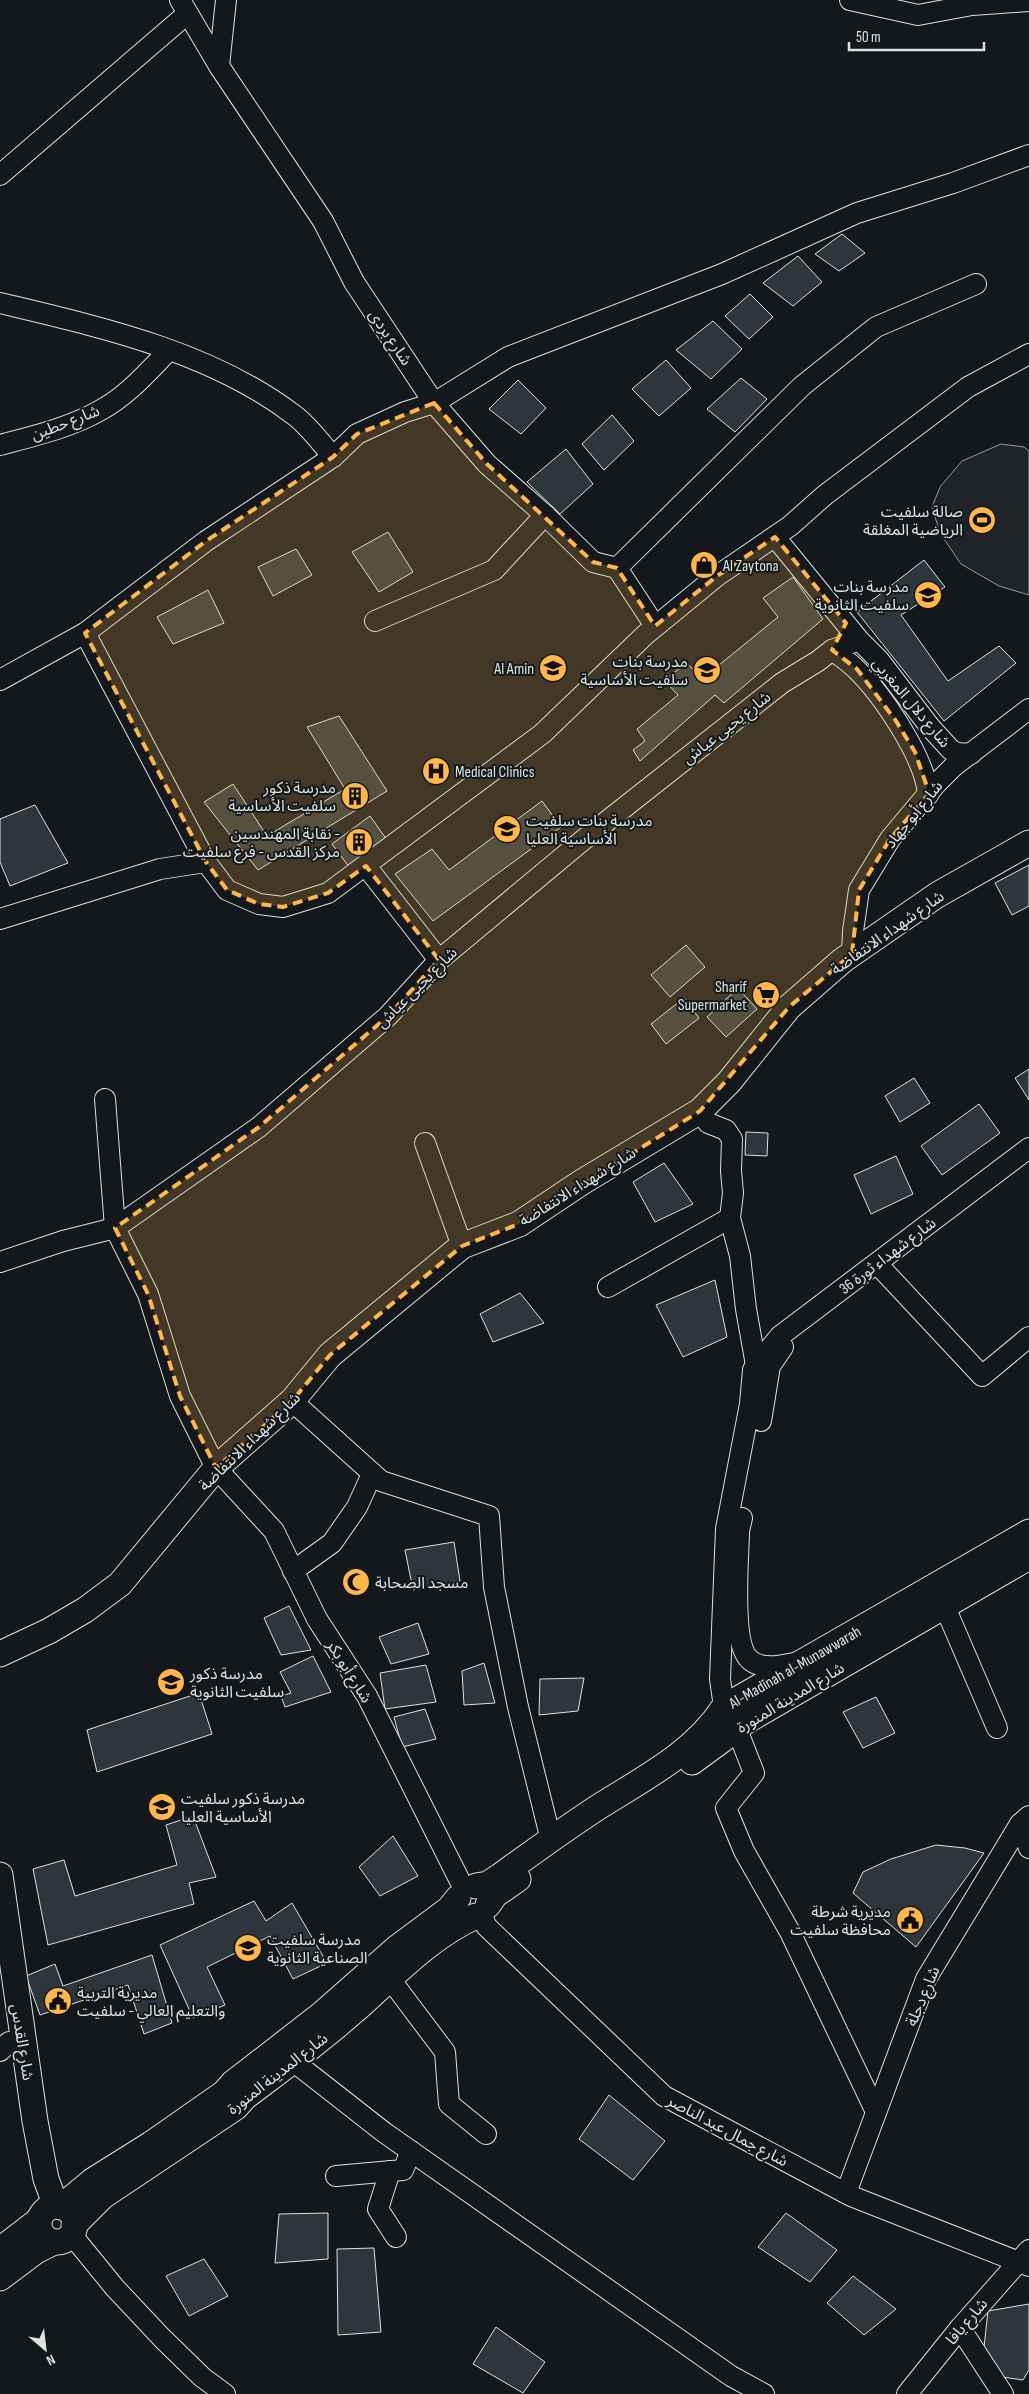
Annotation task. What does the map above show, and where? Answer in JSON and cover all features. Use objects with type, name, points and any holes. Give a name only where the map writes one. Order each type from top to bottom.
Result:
[{"type":"main road","name":"شارع شهداء الانتفاضة","points":[[0,1654],[56,1627],[85,1610],[120,1584],[216,1468],[292,1401],[330,1355],[462,1246],[519,1224],[582,1182],[700,1111],[729,1082],[789,1007],[852,954],[937,895],[1029,843]]},
{"type":"main road","name":"Al-Madīnah al-Munawwarah","points":[[474,1901],[488,1884],[681,1754],[701,1736],[730,1717],[804,1661],[1029,1532]]},
{"type":"main road","name":"شارع المدينة المنورة","points":[[57,2221],[92,2181],[224,2093],[233,2083],[322,2014],[405,1942],[449,1909],[503,1889],[666,1781],[722,1740],[730,1717],[945,1607],[1029,1557]]},
{"type":"main road","name":"شارع القدس","points":[[0,1875],[34,2121],[57,2221]]},
{"type":"main road","name":"شارع المدينة المنورة","points":[[57,2221],[103,2196],[236,2107],[245,2097],[334,2029],[390,1979],[444,1935],[474,1901]]},
{"type":"main road","name":"شارع القدس","points":[[0,1983],[4,2046],[28,2164],[57,2221]]},
{"type":"main road","points":[[0,2250],[57,2221]]},
{"type":"main road","points":[[0,2278],[36,2251],[57,2221]]},
{"type":"street","points":[[219,66],[226,0]]},
{"type":"street","points":[[850,0],[918,14],[972,5],[1029,1]]},
{"type":"street","points":[[0,175],[183,7]]},
{"type":"street","name":"شارع بردى","points":[[183,7],[219,66],[323,221],[354,282],[434,403],[487,464],[545,515],[593,562],[617,568]]},
{"type":"street","points":[[0,680],[85,633],[206,541],[333,457],[357,434],[405,412],[434,403],[508,357],[722,274],[857,213],[953,183],[1029,155]]},
{"type":"street","points":[[655,626],[617,568],[802,386],[876,327],[976,284]]},
{"type":"street","points":[[0,303],[68,319],[169,350],[228,374],[295,416],[333,457]]},
{"type":"street","name":"شارع حطين","points":[[0,445],[46,433],[100,411],[138,382],[169,350]]},
{"type":"street","points":[[85,633],[206,862],[227,890],[259,904],[284,907],[328,892],[366,866],[542,734],[655,626],[717,576],[775,537],[898,437],[968,387],[1029,354]]},
{"type":"street","points":[[376,621],[494,570],[545,515]]},
{"type":"street","points":[[775,537],[846,623],[832,650]]},
{"type":"street","name":"شارع دلال المغربي","points":[[846,623],[859,640],[879,660],[930,727],[952,750],[957,753],[971,754]]},
{"type":"street","points":[[832,650],[859,640]]},
{"type":"street","name":"شارع دلال المغربي","points":[[832,650],[857,669],[896,721],[915,752],[924,773],[928,795]]},
{"type":"street","name":"شارع يحيى عياش","points":[[0,1262],[63,1240],[115,1228],[259,1127],[388,1016],[439,960],[691,753],[782,683],[832,650]]},
{"type":"street","name":"شارع أبو جهاد","points":[[852,954],[853,930],[859,890],[890,839],[954,766],[1029,709]]},
{"type":"street","points":[[0,919],[160,869],[206,862]]},
{"type":"street","points":[[366,866],[439,960]]},
{"type":"street","points":[[105,1100],[115,1228]]},
{"type":"street","points":[[700,1111],[708,1123],[726,1130],[732,1139],[731,1171],[733,1193],[730,1218],[740,1256],[750,1329],[760,1367],[739,1531],[738,1629],[741,1647],[749,1660],[762,1666],[804,1661]]},
{"type":"street","points":[[424,1143],[462,1246]]},
{"type":"street","name":"شارع شهداء ثورة 36","points":[[760,1367],[780,1336],[1029,1148]]},
{"type":"street","name":"شارع شهداء ثورة 36","points":[[760,1367],[784,1345],[881,1268],[1029,1156]]},
{"type":"street","points":[[608,1287],[730,1218]]},
{"type":"street","name":"شارع أبو بكر","points":[[115,1228],[148,1294],[180,1396],[216,1468],[274,1532],[317,1619],[367,1696],[474,1901]]},
{"type":"street","points":[[881,1268],[982,1376],[1029,1338]]},
{"type":"street","points":[[750,1329],[763,1338],[780,1336]]},
{"type":"street","points":[[760,1367],[750,1404],[726,1529],[720,1679],[730,1717],[754,1773],[726,1808],[744,1851],[790,1932],[876,2112]]},
{"type":"street","points":[[292,1401],[380,1481],[489,1516],[494,1587],[518,1707],[551,1840]]},
{"type":"street","points":[[293,1570],[332,1543],[357,1507],[372,1474]]},
{"type":"street","points":[[945,1607],[997,1728]]},
{"type":"street","points":[[1024,1820],[1029,1848]]},
{"type":"street","name":"شارع دجلة","points":[[846,2193],[926,1979],[1024,1820]]},
{"type":"street","name":"شارع جمال عبد الناصر","points":[[474,1901],[486,1926],[664,2096],[846,2193],[1025,2260]]},
{"type":"street","points":[[390,1979],[445,2052],[449,2104],[486,2134]]},
{"type":"street","points":[[293,2061],[411,2151],[732,2376],[764,2394]]},
{"type":"street","points":[[336,2176],[403,2170],[411,2151]]},
{"type":"street","points":[[390,2171],[378,2209],[396,2237]]},
{"type":"street","points":[[57,2221],[115,2288],[162,2338],[202,2377],[225,2394]]},
{"type":"street","name":"شارع يافا","points":[[907,2394],[960,2328],[1025,2260]]},
{"type":"street","points":[[960,2328],[1004,2394]]},
{"type":"highlighted area","points":[[434,403],[487,464],[593,562],[617,568],[655,626],[717,576],[775,537],[846,623],[832,650],[857,669],[896,721],[915,752],[926,784],[928,795],[890,839],[859,890],[852,954],[789,1007],[700,1111],[519,1224],[462,1246],[330,1355],[292,1401],[216,1468],[180,1396],[148,1294],[115,1228],[259,1127],[388,1016],[439,960],[391,897],[366,866],[328,893],[283,907],[259,904],[227,890],[206,862],[85,633],[206,541],[333,457],[357,434]]},
{"type":"shaded area","name":"صالة سلفيت الرياضية المغلقة","points":[[1001,444],[1024,447],[1029,451],[1029,595],[999,586],[961,564],[940,533],[932,507],[940,487],[962,461]]},
{"type":"building","points":[[842,234],[865,253],[839,271],[815,254]]},
{"type":"building","points":[[798,256],[822,282],[793,306],[763,283]]},
{"type":"building","points":[[750,294],[773,317],[749,339],[725,316]]},
{"type":"building","points":[[713,321],[742,349],[711,379],[676,350]]},
{"type":"building","points":[[666,360],[691,388],[659,416],[632,389]]},
{"type":"building","points":[[741,378],[767,399],[735,432],[707,409]]},
{"type":"building","points":[[518,380],[546,408],[521,434],[489,409]]},
{"type":"building","points":[[612,415],[634,441],[604,470],[582,444]]},
{"type":"building","points":[[566,449],[593,484],[560,514],[527,482]]},
{"type":"building","points":[[388,532],[413,572],[379,592],[352,552]]},
{"type":"building","points":[[296,549],[312,575],[273,596],[258,567]]},
{"type":"building","name":"مدرسة بنات سلفيت الثانوية","points":[[924,560],[945,587],[901,615],[948,681],[999,646],[1016,663],[944,721],[857,612]]},
{"type":"building","name":"مدرسة بنات سلفيت الأساسية","points":[[793,577],[823,619],[724,703],[715,695],[640,761],[633,750],[645,741],[637,729],[678,695],[664,680],[687,663],[702,679],[778,617],[763,598]]},
{"type":"building","points":[[208,590],[224,623],[173,644],[157,617]]},
{"type":"building","name":"مدرسة ذكور سلفيت الأساسية","points":[[339,716],[387,791],[258,870],[204,802],[233,784],[267,836],[345,789],[307,727]]},
{"type":"building","name":"مدرسة بنات سلفيت الأساسية العليا","points":[[542,801],[561,827],[433,921],[395,874],[432,849],[449,870]]},
{"type":"building","points":[[35,805],[68,863],[10,886],[0,862],[0,819]]},
{"type":"building","name":"نقابة المهندسين - مركز القدس - فرع سلفيت","points":[[370,816],[387,840],[349,867],[332,844]]},
{"type":"building","points":[[1029,865],[1029,906],[1012,915],[995,883]]},
{"type":"building","points":[[686,945],[705,967],[670,997],[651,975]]},
{"type":"building","points":[[738,988],[757,1009],[726,1037],[707,1017]]},
{"type":"building","points":[[684,998],[699,1018],[666,1044],[651,1024]]},
{"type":"building","points":[[1029,1069],[1029,1100],[1015,1078]]},
{"type":"building","points":[[914,1078],[930,1103],[900,1122],[885,1096]]},
{"type":"building","points":[[979,1104],[1000,1133],[942,1175],[921,1146]]},
{"type":"building","points":[[746,1132],[768,1133],[767,1156],[745,1155]]},
{"type":"building","points":[[896,1156],[913,1194],[871,1214],[854,1175]]},
{"type":"building","points":[[664,1163],[693,1204],[655,1222],[633,1182]]},
{"type":"building","points":[[715,1280],[727,1337],[683,1357],[656,1305]]},
{"type":"building","points":[[520,1293],[544,1323],[493,1342],[480,1314]]},
{"type":"building","points":[[454,1542],[460,1581],[413,1590],[405,1550]]},
{"type":"building","points":[[289,1606],[311,1650],[281,1655],[264,1618]]},
{"type":"building","points":[[418,1623],[429,1654],[391,1664],[379,1637]]},
{"type":"building","points":[[313,1656],[331,1692],[285,1707],[281,1696],[291,1693],[280,1672]]},
{"type":"building","points":[[484,1663],[495,1703],[464,1705],[462,1671]]},
{"type":"building","points":[[426,1665],[436,1702],[385,1709],[380,1673]]},
{"type":"building","points":[[584,1678],[578,1711],[539,1715],[540,1679]]},
{"type":"building","name":"مدرسة ذكور سلفيت الثانوية","points":[[199,1693],[212,1734],[97,1772],[87,1730]]},
{"type":"building","points":[[876,1697],[895,1733],[863,1748],[843,1712]]},
{"type":"building","points":[[425,1709],[436,1739],[402,1747],[394,1717]]},
{"type":"building","name":"مدرسة ذكور سلفيت الأساسية العليا","points":[[193,1816],[216,1877],[189,1883],[194,1904],[48,1945],[33,1869],[64,1860],[75,1896],[177,1865],[166,1825]]},
{"type":"building","points":[[393,1836],[418,1876],[380,1896],[359,1867]]},
{"type":"building","name":"مديرية شرطة محافظة سلفيت","points":[[936,1845],[965,1848],[984,1853],[916,1947],[853,1893],[863,1872],[891,1859]]},
{"type":"building","name":"مدرسة سلفيت الصناعية الثانوية","points":[[254,1901],[266,1921],[292,1903],[327,1963],[293,1979],[270,1936],[207,1967],[225,2005],[193,2018],[160,1945]]},
{"type":"building","name":"مديرية التربية والتعليم العالي - سلفيت","points":[[152,1955],[172,2023],[144,2034],[128,1985],[40,2015],[26,1976],[55,1964],[63,1986]]},
{"type":"building","points":[[609,2095],[665,2141],[633,2180],[579,2139]]},
{"type":"building","points":[[328,2213],[328,2259],[275,2263],[279,2214]]},
{"type":"building","points":[[786,2213],[837,2250],[810,2282],[758,2247]]},
{"type":"building","points":[[374,2248],[381,2332],[338,2335],[337,2249]]},
{"type":"building","points":[[204,2259],[228,2296],[189,2316],[166,2276]]},
{"type":"building","points":[[853,2276],[896,2309],[864,2335],[827,2303]]},
{"type":"building","points":[[1029,2304],[1029,2370],[1023,2380],[981,2374],[988,2311]]},
{"type":"building","points":[[496,2327],[545,2362],[523,2393],[473,2364]]},
{"type":"place","name":"صالة سلفيت الرياضية المغلقة","points":[[982,520]]},
{"type":"place","name":"Al Zaytona","points":[[704,565]]},
{"type":"place","name":"مدرسة بنات سلفيت الثانوية","points":[[928,595]]},
{"type":"place","name":"Al Amin","points":[[553,668]]},
{"type":"place","name":"مدرسة بنات سلفيت الأساسية","points":[[707,670]]},
{"type":"place","name":"Medical Clinics","points":[[436,771]]},
{"type":"place","name":"مدرسة ذكور سلفيت الأساسية","points":[[355,796]]},
{"type":"place","name":"مدرسة بنات سلفيت الأساسية العليا","points":[[507,829]]},
{"type":"place","name":"نقابة المهندسين - مركز القدس - فرع سلفيت","points":[[359,842]]},
{"type":"place","name":"Sharif Supermarket","points":[[766,995]]},
{"type":"place","name":"مسجد الصحابة","points":[[356,1582]]},
{"type":"place","name":"مدرسة ذكور سلفيت الثانوية","points":[[171,1682]]},
{"type":"place","name":"مدرسة ذكور سلفيت الأساسية العليا","points":[[162,1807]]},
{"type":"place","name":"مديرية شرطة محافظة سلفيت","points":[[910,1920]]},
{"type":"place","name":"مدرسة سلفيت الصناعية الثانوية","points":[[248,1948]]},
{"type":"place","name":"مديرية التربية والتعليم العالي - سلفيت","points":[[58,2001]]}]
